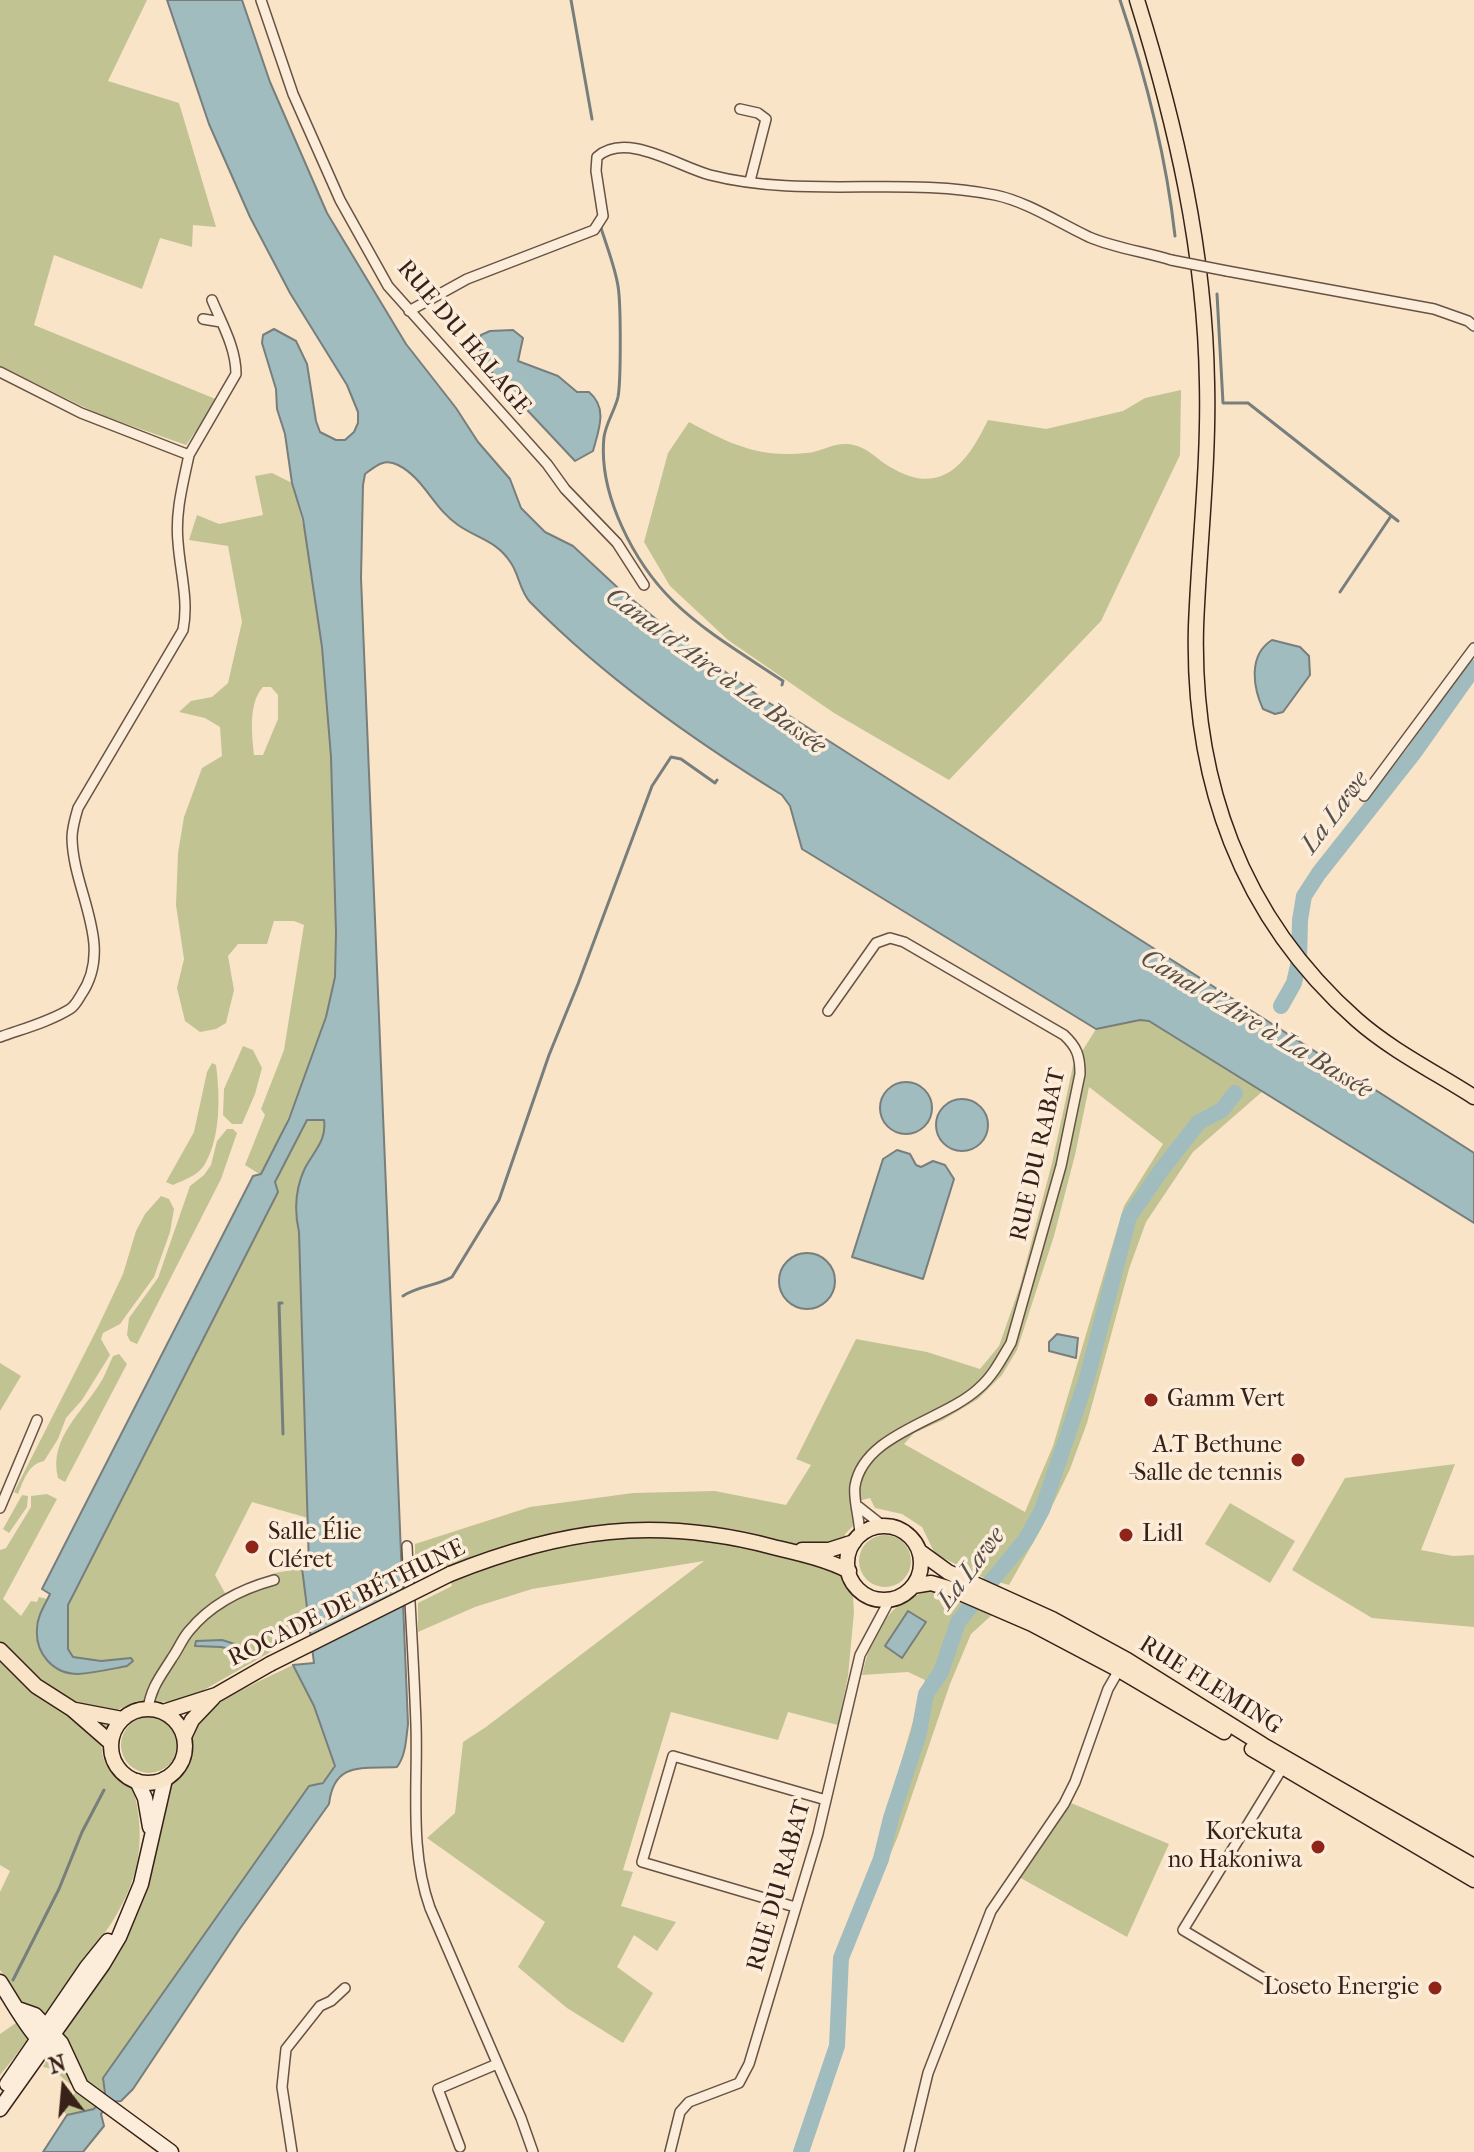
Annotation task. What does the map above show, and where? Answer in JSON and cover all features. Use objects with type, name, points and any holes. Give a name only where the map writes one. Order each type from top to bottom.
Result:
[{"type":"main road","points":[[1137,0],[1180,151],[1197,243],[1207,384],[1196,630],[1198,715],[1211,785],[1233,853],[1265,912],[1315,978],[1357,1020],[1474,1097]]},
{"type":"main road","points":[[883,1526],[905,1533],[919,1551],[920,1570],[913,1586],[890,1599],[877,1599],[864,1593],[857,1587],[849,1571],[849,1552],[857,1539],[871,1529],[883,1526]]},
{"type":"main road","name":"ROCADE DE BÉTHUNE","points":[[155,1710],[216,1695],[270,1664],[450,1574],[526,1547],[630,1529],[712,1533],[781,1549],[849,1571]]},
{"type":"main road","name":"ROCADE DE BÉTHUNE","points":[[781,1549],[829,1550],[857,1539]]},
{"type":"main road","name":"RUE FLEMING","points":[[919,1551],[971,1590]]},
{"type":"main road","name":"RUE FLEMING","points":[[913,1586],[931,1583],[971,1590],[1052,1619],[1127,1660],[1263,1745],[1474,1866]]},
{"type":"main road","name":"RUE FLEMING","points":[[994,1600],[1119,1670],[1474,1880]]},
{"type":"main road","points":[[0,1650],[36,1686],[72,1709],[111,1743]]},
{"type":"main road","name":"ROCADE DE BÉTHUNE","points":[[184,1737],[192,1720],[216,1695]]},
{"type":"main road","points":[[72,1709],[122,1719]]},
{"type":"main road","points":[[138,1710],[155,1710],[180,1726],[185,1747],[179,1766],[165,1779],[146,1783],[128,1777],[115,1763],[112,1734],[122,1719],[138,1710]]},
{"type":"main road","points":[[0,2094],[113,1948],[141,1884],[165,1779]]},
{"type":"main road","points":[[137,1781],[148,1810],[151,1839]]},
{"type":"main road","points":[[0,2109],[72,1998],[87,1967],[132,1909]]},
{"type":"main road","points":[[0,1982],[18,2009],[35,2015],[54,2056],[70,2064],[81,2086],[171,2152]]},
{"type":"street","name":"RUE DU HALAGE","points":[[261,0],[293,94],[340,200],[388,286],[547,464],[565,489],[617,543],[644,585]]},
{"type":"street","points":[[740,109],[758,113],[766,119],[750,181]]},
{"type":"street","points":[[409,311],[467,279],[594,230],[603,216],[596,171],[597,157],[606,149],[622,146],[710,175],[750,181],[816,188],[950,189],[997,195],[1093,238],[1171,260],[1434,309],[1474,326]]},
{"type":"street","points":[[0,1037],[72,1008],[88,984],[95,962],[95,942],[79,882],[72,826],[78,808],[183,630],[187,612],[177,516],[189,455],[236,374],[230,344],[212,300]]},
{"type":"street","points":[[203,319],[221,322]]},
{"type":"street","points":[[0,372],[81,413],[189,455]]},
{"type":"street","points":[[1364,796],[1474,648]]},
{"type":"street","name":"RUE DU RABAT","points":[[828,1011],[876,943],[890,938],[904,942],[1064,1035],[1075,1045],[1080,1059],[1080,1074],[1061,1166],[1011,1343],[979,1389],[946,1411],[887,1442],[871,1455],[855,1486],[859,1507],[857,1539]]},
{"type":"street","points":[[0,1508],[37,1420]]},
{"type":"street","points":[[859,1507],[883,1526]]},
{"type":"street","points":[[407,1546],[419,1868],[430,1908],[533,2152]]},
{"type":"street","points":[[155,1710],[150,1692],[188,1631],[220,1602],[245,1588],[274,1580]]},
{"type":"street","name":"RUE DU RABAT","points":[[670,2152],[680,2112],[689,2102],[739,2083],[749,2064],[826,1800],[860,1655],[890,1599]]},
{"type":"street","points":[[909,2152],[928,2073],[991,1911],[1064,1804],[1075,1782],[1108,1689],[1119,1670]]},
{"type":"street","points":[[795,1907],[642,1862],[673,1756],[826,1800]]},
{"type":"street","points":[[1280,1988],[1183,1930],[1283,1767]]},
{"type":"street","points":[[294,2150],[282,2087],[286,2049],[296,2034],[306,2027],[314,2012],[345,1988]]},
{"type":"street","points":[[460,2147],[438,2089],[497,2064]]},
{"type":"green space","points":[[0,0],[147,0],[108,81],[179,103],[216,227],[193,225],[192,247],[160,238],[142,289],[54,255],[34,325],[218,400],[186,445],[98,414],[0,366]]},
{"type":"green space","points":[[1181,390],[1180,455],[1101,621],[949,780],[834,713],[728,640],[670,586],[644,542],[668,453],[689,422],[732,443],[759,451],[806,453],[837,445],[855,445],[908,476],[924,479],[938,477],[961,462],[988,420],[1046,429],[1123,411],[1145,398]]},
{"type":"green space","points":[[272,473],[292,483],[312,569],[328,704],[337,925],[335,977],[324,1026],[295,1104],[261,1175],[245,1165],[265,1115],[261,1109],[284,1050],[304,925],[294,921],[274,921],[267,944],[238,944],[228,956],[234,990],[226,1023],[200,1032],[185,1021],[177,988],[184,959],[176,905],[178,853],[184,817],[202,768],[222,756],[220,727],[205,718],[179,712],[191,701],[212,697],[228,683],[242,622],[228,546],[189,540],[197,515],[219,524],[263,515],[255,476]],"holes":[[[263,687],[271,687],[278,695],[278,719],[263,755],[254,755],[252,720],[255,702]]]},
{"type":"green space","points":[[1149,1021],[1263,1091],[1193,1152],[1146,1222],[1129,1269],[1087,1423],[1070,1469],[1009,1585],[984,1578],[935,1554],[922,1527],[902,1514],[875,1508],[870,1498],[850,1503],[854,1525],[845,1534],[842,1580],[853,1596],[854,1612],[848,1676],[838,1725],[788,1712],[778,1740],[671,1712],[623,1870],[633,1872],[621,1906],[676,1922],[657,1951],[634,1935],[617,1967],[653,1993],[623,2043],[567,2008],[518,1967],[545,1922],[427,1838],[455,1813],[463,1742],[704,1561],[532,1589],[475,1607],[418,1632],[418,1603],[452,1586],[445,1565],[415,1579],[415,1544],[530,1507],[633,1493],[715,1491],[786,1505],[811,1465],[796,1459],[856,1339],[927,1352],[980,1369],[999,1346],[1020,1286],[1073,1066],[1096,1029]],"holes":[[[1089,1087],[1163,1144],[1124,1206],[1053,1446],[1025,1512],[904,1444],[914,1433],[978,1399],[1002,1375],[1017,1350],[1054,1236]]]},
{"type":"green space","points":[[243,1046],[253,1050],[262,1068],[242,1124],[232,1124],[223,1115],[224,1089]]},
{"type":"green space","points":[[212,1063],[216,1065],[218,1102],[214,1141],[199,1171],[173,1185],[166,1182],[194,1132],[207,1072]]},
{"type":"green space","points":[[307,1119],[324,1120],[323,1134],[302,1176],[296,1208],[308,1518],[252,1502],[215,1575],[225,1593],[275,1573],[302,1568],[309,1630],[195,1695],[173,1702],[137,1701],[113,1712],[102,1750],[110,1770],[133,1789],[139,1822],[139,1852],[133,1879],[122,1904],[92,1952],[0,2075],[0,2034],[36,2009],[23,2005],[0,1970],[0,1892],[10,1871],[0,1865],[0,1550],[6,1548],[31,1507],[31,1496],[47,1494],[57,1499],[3,1599],[21,1616],[31,1601],[37,1602],[39,1597],[47,1599],[39,1619],[39,1638],[44,1652],[60,1669],[81,1673],[127,1666],[131,1658],[101,1661],[73,1657],[68,1649],[68,1605],[278,1193],[275,1182]]},
{"type":"green space","points":[[227,1129],[237,1133],[221,1179],[137,1344],[130,1341],[127,1335],[129,1318],[158,1278],[190,1186],[211,1165],[217,1141]]},
{"type":"green space","points":[[161,1196],[169,1199],[174,1209],[170,1232],[154,1277],[120,1324],[103,1333],[101,1339],[110,1355],[82,1400],[66,1418],[58,1439],[44,1461],[34,1465],[27,1473],[18,1494],[14,1492],[123,1274],[136,1231],[145,1214]]},
{"type":"green space","points":[[119,1354],[127,1364],[65,1482],[58,1478],[56,1464],[63,1438],[102,1380],[113,1356]]},
{"type":"green space","points":[[0,1363],[21,1376],[0,1411]]},
{"type":"green space","points":[[1455,1464],[1421,1550],[1453,1556],[1474,1555],[1474,1627],[1372,1618],[1292,1570],[1345,1478]]},
{"type":"green space","points":[[22,1495],[28,1496],[27,1507],[9,1533],[3,1529]]},
{"type":"green space","points":[[1230,1503],[1295,1541],[1270,1583],[1205,1544]]},
{"type":"green space","points":[[885,1535],[903,1543],[911,1561],[903,1579],[885,1587],[867,1579],[859,1561],[867,1543]]},
{"type":"green space","points":[[931,1590],[993,1614],[971,1634],[950,1684],[898,1836],[872,1898],[861,1891],[925,1680],[908,1672],[862,1675],[877,1633],[892,1611],[916,1595]]},
{"type":"green space","points":[[293,1665],[314,1706],[334,1761],[330,1775],[322,1782],[309,1786],[103,2078],[105,2093],[94,2110],[67,2115],[63,2111],[77,2090],[52,2069],[43,2067],[62,2031],[132,1922],[146,1890],[166,1794],[190,1758],[194,1727],[200,1718],[223,1701]]},
{"type":"green space","points":[[149,1717],[168,1726],[177,1745],[168,1764],[149,1773],[130,1764],[121,1745],[130,1726]]},
{"type":"green space","points":[[1071,1803],[1169,1844],[1127,1937],[1017,1876]]},
{"type":"water","name":"Canal d'Aire à La Bassée","points":[[167,0],[242,0],[270,82],[327,213],[406,344],[456,408],[478,442],[510,479],[521,508],[545,532],[573,546],[684,642],[760,697],[1474,1153],[1474,1223],[1149,1021],[1096,1029],[802,849],[790,806],[782,795],[682,729],[588,656],[530,602],[505,555],[450,518],[407,471],[393,463],[377,466],[365,474],[363,485],[361,578],[408,1724],[405,1747],[397,1767],[361,1768],[343,1774],[337,1780],[329,1804],[239,1930],[133,2089],[121,2101],[111,2102],[101,2114],[104,2126],[83,2152],[43,2152],[67,2115],[94,2109],[105,2093],[103,2078],[309,1786],[323,1783],[335,1766],[314,1706],[293,1665],[314,1663],[302,1568],[309,1567],[296,1200],[305,1168],[322,1139],[324,1120],[307,1120],[275,1182],[278,1192],[68,1605],[68,1649],[73,1657],[101,1661],[131,1658],[133,1661],[127,1666],[102,1671],[69,1673],[47,1660],[37,1638],[38,1620],[50,1594],[42,1589],[253,1176],[261,1174],[289,1119],[326,1017],[335,977],[331,757],[322,647],[303,519],[292,483],[285,434],[262,343],[263,335],[274,329],[296,341],[307,364],[320,432],[336,440],[345,440],[354,432],[358,412],[347,385],[290,293],[250,217],[209,124]]},
{"type":"water","points":[[513,330],[523,338],[518,361],[558,376],[577,392],[589,392],[595,398],[600,419],[593,451],[575,461],[484,364],[478,344],[481,335],[490,331]]},
{"type":"water","points":[[1272,640],[1300,647],[1309,656],[1310,675],[1283,712],[1275,714],[1263,709],[1255,681],[1259,654]]},
{"type":"water","points":[[906,1082],[924,1090],[932,1108],[924,1126],[906,1134],[888,1126],[880,1108],[888,1090]]},
{"type":"water","points":[[962,1099],[980,1107],[988,1125],[980,1143],[962,1151],[944,1143],[936,1125],[944,1107]]},
{"type":"water","points":[[897,1150],[910,1154],[916,1165],[921,1167],[933,1161],[945,1165],[954,1179],[923,1279],[852,1257],[883,1159]]},
{"type":"water","points":[[807,1253],[827,1261],[835,1281],[827,1301],[807,1309],[787,1301],[779,1281],[787,1261]]},
{"type":"water","points":[[1057,1334],[1078,1338],[1076,1358],[1049,1351],[1049,1342]]},
{"type":"water","points":[[908,1611],[926,1622],[902,1658],[885,1646]]},
{"type":"water","points":[[222,1640],[241,1646],[238,1651],[195,1646],[196,1641]]},
{"type":"waterway","points":[[571,0],[592,119]]},
{"type":"waterway","points":[[1120,0],[1154,116],[1175,236]]},
{"type":"waterway","points":[[601,228],[619,295],[618,397],[604,437],[604,459],[613,504],[633,548],[659,586],[686,613],[783,681],[782,685]]},
{"type":"waterway","points":[[1217,294],[1223,403],[1248,403],[1398,521]]},
{"type":"waterway","points":[[1340,592],[1391,516]]},
{"type":"waterway","name":"La Lawe","points":[[1281,1006],[1294,983],[1299,961],[1304,896],[1413,754],[1474,668]]},
{"type":"waterway","points":[[403,1296],[452,1277],[499,1200],[549,1055],[652,786],[671,757],[681,759],[715,783],[717,780]]},
{"type":"waterway","name":"La Lawe","points":[[801,2152],[837,2046],[841,1958],[881,1859],[919,1733],[926,1694],[941,1672],[958,1622],[1026,1539],[1042,1510],[1087,1378],[1129,1217],[1199,1122],[1222,1110],[1235,1093]]},
{"type":"waterway","points":[[282,1303],[279,1303],[283,1434]]},
{"type":"waterway","points":[[13,1980],[104,1790]]},
{"type":"place","name":"Gamm Vert","points":[[1151,1400]]},
{"type":"place","name":"A.T Bethune -Salle de tennis","points":[[1298,1460]]},
{"type":"place","name":"Lidl","points":[[1126,1535]]},
{"type":"place","name":"Salle Élie Cléret","points":[[252,1547]]},
{"type":"place","name":"Korekuta no Hakoniwa","points":[[1318,1847]]},
{"type":"place","name":"Loseto Energie","points":[[1435,1988]]}]
